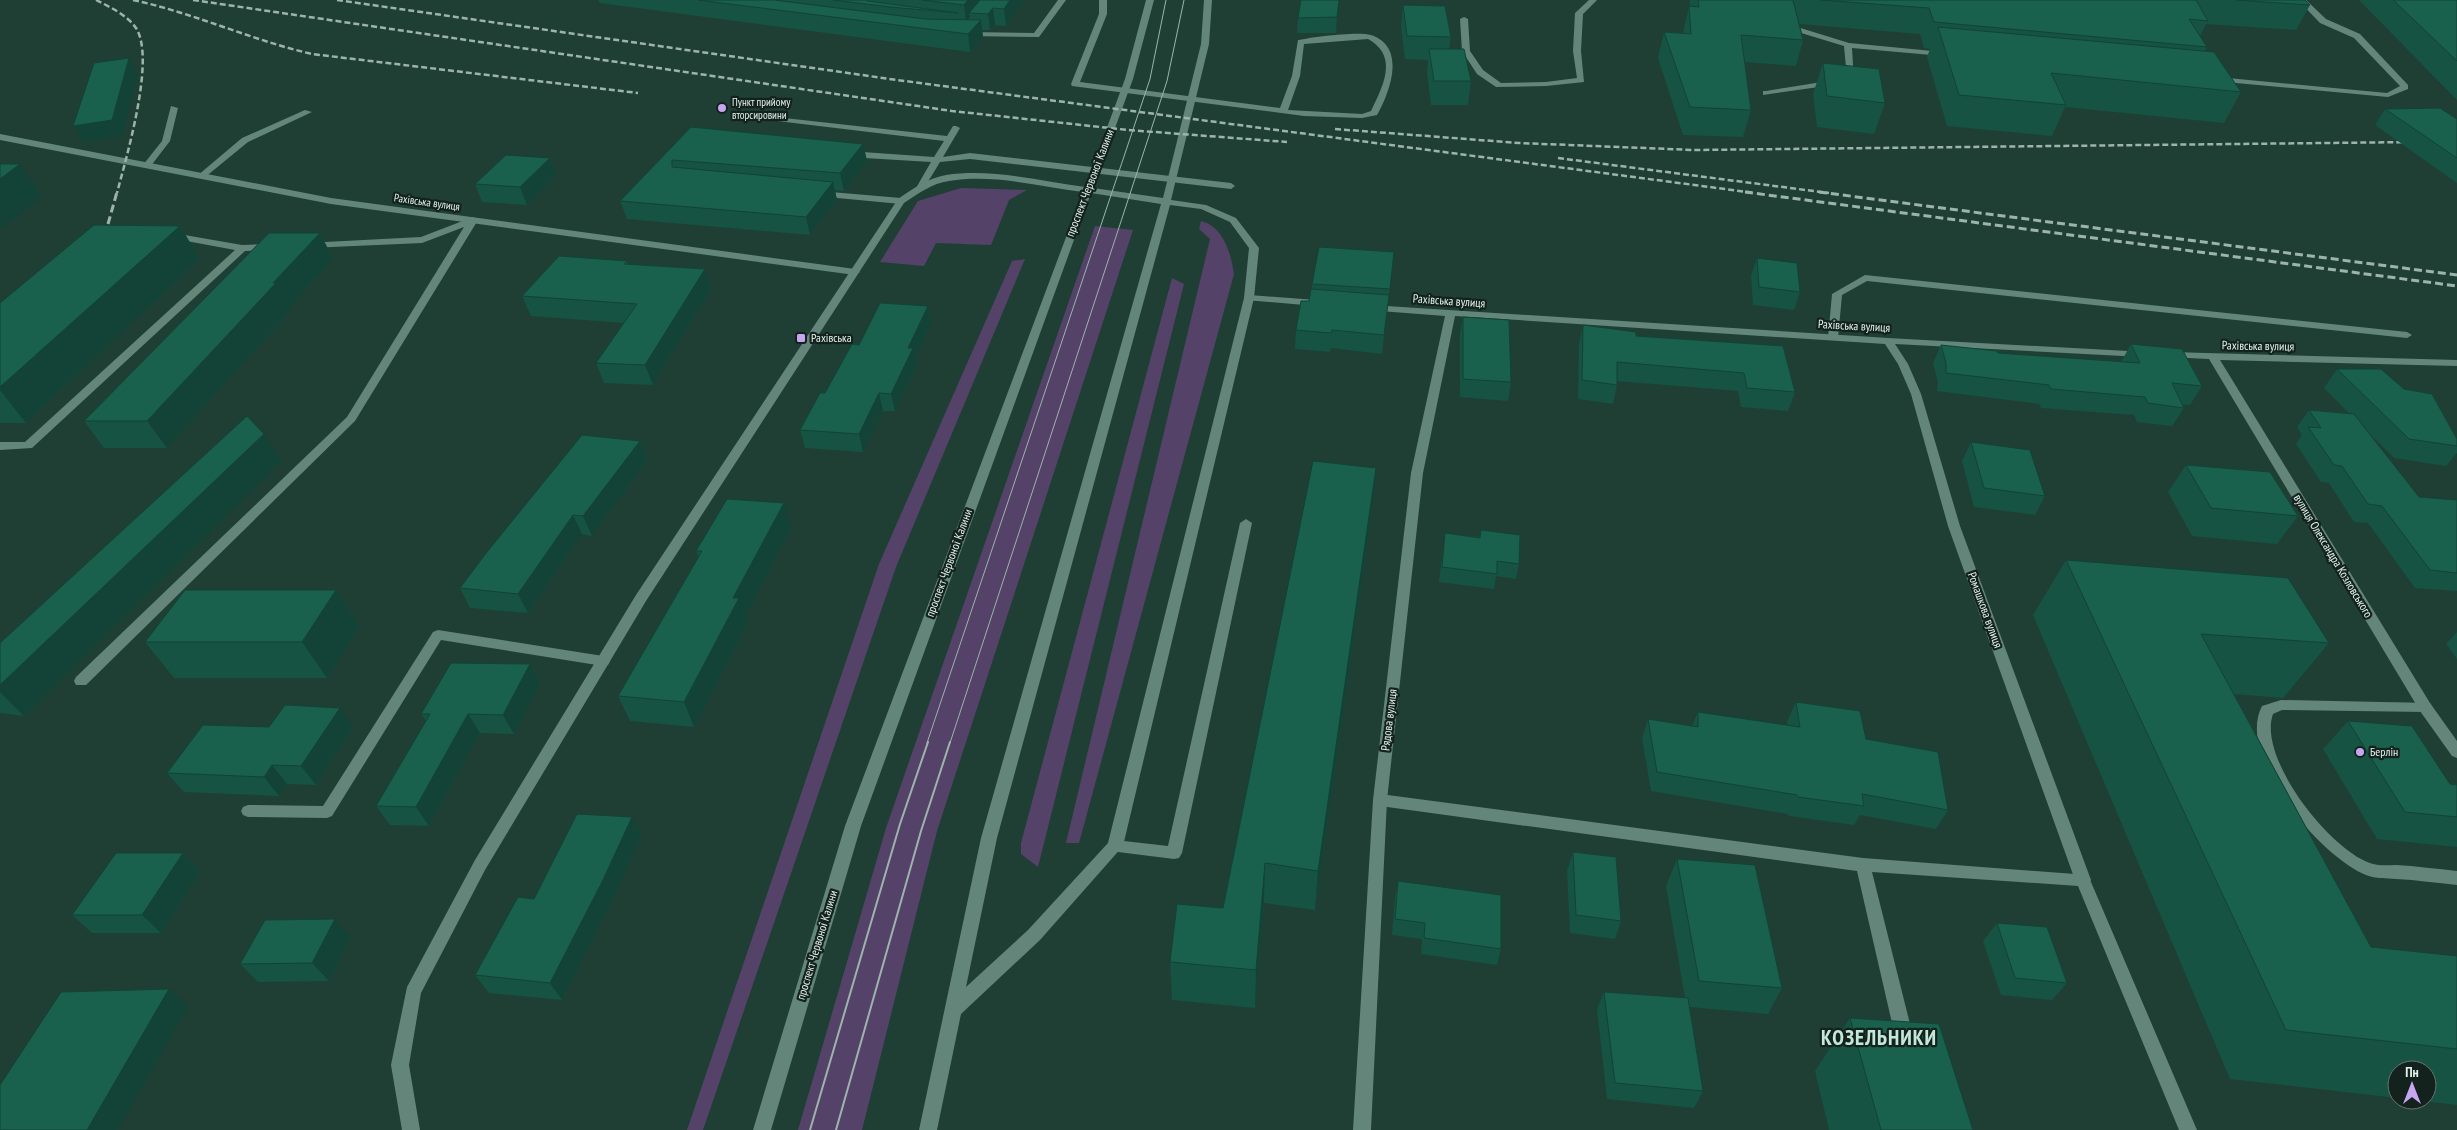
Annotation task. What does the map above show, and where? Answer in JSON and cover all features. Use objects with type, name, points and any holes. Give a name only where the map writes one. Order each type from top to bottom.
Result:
[{"type":"main road","points":[[954,34],[962,30],[1036,35],[1062,0]]},
{"type":"main road","points":[[1103,0],[1103,14],[1075,84],[1284,111],[1362,116],[1374,113],[1384,92],[1391,65],[1382,44],[1369,37],[1334,38],[1301,42],[1296,76],[1286,100],[1284,111]]},
{"type":"main road","name":"проспект Червоної Калини","points":[[762,1130],[853,826],[1074,224],[1132,72],[1150,0]]},
{"type":"main road","points":[[928,1130],[989,838],[1159,232],[1204,44],[1208,0]]},
{"type":"main road","points":[[1464,19],[1466,51],[1480,72],[1499,85],[1546,84],[1580,80],[1577,51],[1579,13],[1593,0]]},
{"type":"main road","points":[[1785,0],[1791,27],[1848,45],[1956,55]]},
{"type":"main road","points":[[2211,79],[2388,95],[2405,87],[2357,36],[2323,21],[2302,0]]},
{"type":"main road","points":[[1766,93],[1851,80],[1848,45]]},
{"type":"main road","points":[[147,165],[166,141],[174,108]]},
{"type":"main road","points":[[201,176],[246,140],[308,112]]},
{"type":"main road","points":[[769,118],[950,139]]},
{"type":"main road","points":[[920,188],[956,128]]},
{"type":"main road","name":"Рахівська вулиця","points":[[0,137],[331,202],[855,272]]},
{"type":"main road","points":[[837,153],[897,159],[937,160],[970,156],[1231,186]]},
{"type":"main road","points":[[411,1130],[400,1065],[413,992],[480,865],[641,598],[901,202],[920,188],[946,178],[990,176],[1203,207],[1232,220],[1254,248],[1250,298],[1115,846],[1034,936],[952,1011]]},
{"type":"main road","points":[[809,193],[901,202]]},
{"type":"main road","points":[[297,245],[422,240],[473,220]]},
{"type":"main road","points":[[81,681],[351,419],[473,220]]},
{"type":"main road","points":[[160,233],[242,248],[279,246]]},
{"type":"main road","points":[[0,446],[28,445],[242,248]]},
{"type":"main road","points":[[1833,338],[1837,294],[1866,278],[2408,336]]},
{"type":"main road","points":[[1250,298],[1326,304]]},
{"type":"main road","name":"Рахівська вулиця","points":[[1364,307],[1888,341],[2213,357],[2457,363]]},
{"type":"main road","name":"Рядова вулиця","points":[[1362,1130],[1380,800],[1417,474],[1450,314]]},
{"type":"main road","name":"Ромашкова вулиця","points":[[1888,341],[1903,364],[1916,394],[1954,526],[2083,880],[2188,1130]]},
{"type":"main road","name":"вулиця Олександра Козловського","points":[[2213,357],[2426,707],[2457,752]]},
{"type":"main road","points":[[1115,846],[1174,853],[1246,523]]},
{"type":"main road","points":[[248,811],[327,812],[438,636],[603,661]]},
{"type":"main road","points":[[2426,707],[2281,705],[2267,710],[2262,724],[2265,743],[2274,767],[2304,814],[2329,844],[2351,862],[2371,870],[2457,878]]},
{"type":"main road","points":[[1380,800],[1862,865],[2083,880]]},
{"type":"main road","points":[[1862,865],[1904,1036]]},
{"type":"shaded area","points":[[961,188],[1027,190],[1009,200],[991,245],[936,243],[924,266],[880,262],[918,201]]},
{"type":"shaded area","points":[[1201,221],[1209,224],[1221,235],[1231,258],[1234,274],[1079,843],[1066,843],[1210,239],[1199,229]]},
{"type":"shaded area","points":[[1095,226],[1133,230],[937,831],[862,1130],[798,1130],[886,828]]},
{"type":"shaded area","points":[[1025,259],[896,567],[703,1130],[687,1130],[879,564],[1012,261]]},
{"type":"shaded area","points":[[1172,278],[1184,284],[1038,867],[1021,854],[1021,843]]},
{"type":"building","points":[[698,0],[774,0],[925,19],[981,20],[968,34]]},
{"type":"building","points":[[833,0],[866,0],[958,13],[890,7]]},
{"type":"building","points":[[922,0],[968,0],[964,5]]},
{"type":"building","points":[[980,0],[1010,0],[1004,9],[993,8],[988,14],[969,13]]},
{"type":"building","points":[[1301,0],[1339,0],[1337,17],[1298,18]]},
{"type":"building","points":[[1698,0],[1793,0],[1803,40],[1741,35],[1751,110],[1690,107],[1664,32],[1691,34],[1689,6],[1699,7]]},
{"type":"building","points":[[1820,0],[2196,0],[2208,21],[2189,19],[2207,47],[1934,22],[1929,8]]},
{"type":"building","points":[[2236,0],[2305,0],[2310,5]]},
{"type":"building","points":[[2393,0],[2457,0],[2457,61]]},
{"type":"building","points":[[1403,5],[1445,6],[1451,37],[1407,36]]},
{"type":"building","points":[[1938,27],[2214,52],[2241,92],[2051,73],[2066,105],[1959,95]]},
{"type":"building","points":[[1429,49],[1464,49],[1471,81],[1434,81]]},
{"type":"building","points":[[129,58],[112,120],[73,126],[94,63]]},
{"type":"building","points":[[1823,63],[1879,69],[1885,103],[1827,96]]},
{"type":"building","points":[[2440,108],[2457,119],[2457,158],[2385,109]]},
{"type":"building","points":[[691,127],[863,144],[840,173],[672,160],[672,167],[833,182],[806,217],[620,201]]},
{"type":"building","points":[[506,155],[550,158],[520,187],[475,184]]},
{"type":"building","points":[[0,164],[20,164],[0,179]]},
{"type":"building","points":[[94,225],[180,226],[0,387],[0,303]]},
{"type":"building","points":[[269,233],[320,233],[147,421],[84,421]]},
{"type":"building","points":[[1319,247],[1394,252],[1390,289],[1312,284]]},
{"type":"building","points":[[559,256],[627,261],[624,264],[705,269],[645,365],[596,363],[637,304],[522,296]]},
{"type":"building","points":[[1757,258],[1797,263],[1800,292],[1759,287]]},
{"type":"building","points":[[1311,289],[1389,295],[1384,335],[1332,330],[1331,333],[1296,330],[1301,301],[1309,301]]},
{"type":"building","points":[[880,303],[928,306],[908,348],[913,348],[891,394],[879,393],[859,434],[800,430],[820,393],[825,393],[852,344],[859,345]]},
{"type":"building","points":[[1463,317],[1509,320],[1511,382],[1463,379]]},
{"type":"building","points":[[1583,325],[1636,332],[1636,336],[1783,346],[1795,392],[1747,388],[1744,373],[1617,362],[1617,385],[1582,380]]},
{"type":"building","points":[[2131,344],[2182,349],[2202,386],[2172,383],[2184,408],[2148,403],[2145,397],[2051,389],[2049,385],[1946,373],[1946,363],[1941,345],[1997,351],[1998,353],[2140,363]]},
{"type":"building","points":[[2337,369],[2381,369],[2404,389],[2432,394],[2457,439],[2457,446],[2409,439]]},
{"type":"building","points":[[2309,410],[2354,414],[2419,497],[2457,500],[2457,573],[2430,570],[2382,506],[2368,504],[2342,466],[2334,465],[2308,427],[2321,428]]},
{"type":"building","points":[[247,416],[264,434],[0,685],[0,643]]},
{"type":"building","points":[[582,435],[640,441],[583,516],[573,515],[518,594],[460,588],[487,552]]},
{"type":"building","points":[[1971,442],[2030,450],[2045,496],[1984,488]]},
{"type":"building","points":[[1313,461],[1376,468],[1318,871],[1265,863],[1256,970],[1170,962],[1177,904],[1223,908]]},
{"type":"building","points":[[2186,465],[2270,472],[2298,516],[2211,508]]},
{"type":"building","points":[[727,499],[784,503],[733,598],[739,598],[684,702],[618,696],[702,551],[696,551]]},
{"type":"building","points":[[1481,530],[1520,535],[1519,564],[1497,561],[1497,574],[1442,567],[1445,533],[1480,538]]},
{"type":"building","points":[[2066,560],[2288,578],[2329,643],[2201,634],[2371,947],[2457,956],[2457,1049],[2286,1030]]},
{"type":"building","points":[[185,590],[336,590],[302,642],[145,642]]},
{"type":"building","points":[[451,663],[530,664],[503,715],[468,714],[416,807],[376,806],[430,714],[421,714]]},
{"type":"building","points":[[1796,702],[1860,711],[1866,739],[1938,752],[1948,810],[1862,794],[1864,806],[1798,797],[1797,795],[1657,772],[1648,719],[1698,727],[1698,712],[1800,727]]},
{"type":"building","points":[[285,705],[340,708],[301,766],[272,765],[264,777],[167,773],[203,725],[269,727]]},
{"type":"building","points":[[2348,721],[2412,726],[2450,784],[2457,785],[2457,817],[2405,812]]},
{"type":"building","points":[[577,814],[632,817],[602,882],[550,983],[475,975],[518,897],[534,899]]},
{"type":"building","points":[[1573,852],[1616,857],[1621,921],[1576,915]]},
{"type":"building","points":[[116,853],[183,853],[142,915],[72,915]]},
{"type":"building","points":[[1677,859],[1755,865],[1782,988],[1699,981]]},
{"type":"building","points":[[1398,881],[1501,895],[1501,949],[1424,938],[1425,923],[1395,919]]},
{"type":"building","points":[[335,919],[312,963],[240,964],[265,920]]},
{"type":"building","points":[[1997,923],[2047,927],[2067,983],[2015,978]]},
{"type":"building","points":[[169,989],[87,1130],[0,1130],[0,1085],[61,992]]},
{"type":"building","points":[[1604,992],[1688,998],[1703,1091],[1615,1083]]},
{"type":"building","points":[[1850,1018],[1939,1024],[1973,1130],[1881,1130]]},
{"type":"tram line","points":[[927,743],[1150,79],[1166,0]]},
{"type":"tram line","points":[[950,743],[1167,81],[1184,0]]},
{"type":"tram line","points":[[810,1130],[900,824],[928,742]]},
{"type":"tram line","points":[[836,1130],[921,831],[950,742]]},
{"type":"railway","points":[[96,0],[128,19],[136,28],[141,43],[143,62],[141,85],[132,134],[117,193]]},
{"type":"railway","points":[[133,0],[156,5],[312,54],[638,93]]},
{"type":"railway","points":[[193,0],[952,111],[1128,130],[1287,142]]},
{"type":"railway","points":[[337,0],[897,80],[1755,193]]},
{"type":"railway","points":[[1335,129],[1519,143],[1694,150],[2414,142]]},
{"type":"railway","points":[[1558,158],[1829,193]]},
{"type":"railway","points":[[108,224],[117,192]]},
{"type":"railway","points":[[1745,192],[2457,286]]},
{"type":"railway","points":[[1819,192],[2457,275]]},
{"type":"place","name":"Пункт прийому вторсировини","points":[[722,108]]},
{"type":"place","name":"Рахівська","points":[[801,338]]},
{"type":"place","name":"Берлін","points":[[2360,752]]},
{"type":"district","name":"КОЗЕЛЬНИКИ","points":[[1879,1038]]}]
